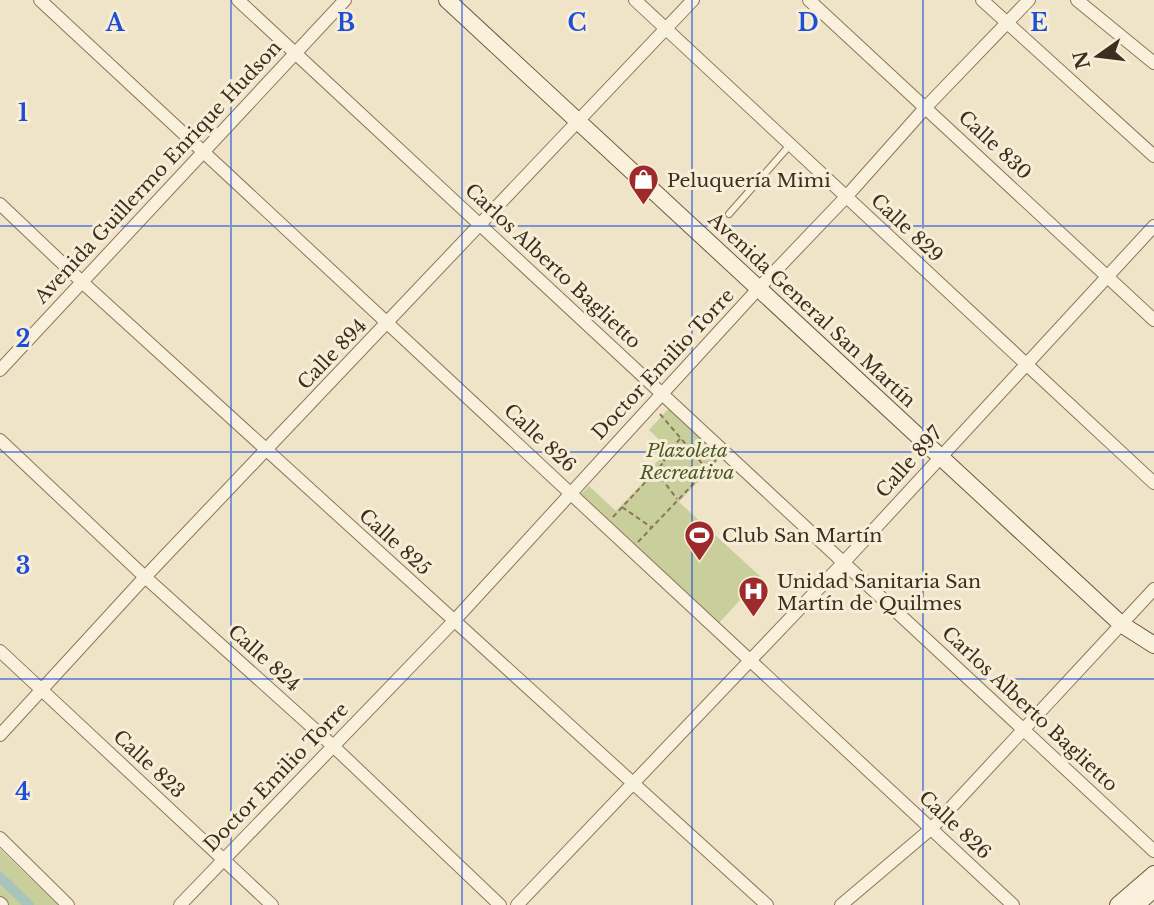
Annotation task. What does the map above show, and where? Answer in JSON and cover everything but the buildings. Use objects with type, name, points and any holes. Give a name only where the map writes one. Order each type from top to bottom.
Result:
[{"type":"main road","name":"Avenida General San Martín","points":[[447,0],[1121,625],[1154,645]]},
{"type":"main road","points":[[1121,625],[1154,657]]},
{"type":"main road","points":[[1118,905],[1154,874]]},
{"type":"main road","points":[[1136,905],[1154,889]]},
{"type":"street","name":"Calle 826","points":[[40,0],[1013,905]]},
{"type":"street","name":"Carlos Alberto Baglietto","points":[[238,0],[1025,729],[1154,852]]},
{"type":"street","name":"Avenida Guillermo Enrique Hudson","points":[[0,370],[345,0]]},
{"type":"street","name":"Calle 829","points":[[635,0],[1154,483]]},
{"type":"street","name":"Calle 894","points":[[0,734],[145,577],[693,0]]},
{"type":"street","name":"Calle 830","points":[[809,0],[1154,320]]},
{"type":"street","points":[[982,0],[1154,156]]},
{"type":"street","name":"Doctor Emilio Torre","points":[[180,905],[454,621],[926,107],[1029,0]]},
{"type":"street","points":[[1077,0],[1154,63]]},
{"type":"street","name":"Calle 825","points":[[0,204],[82,282],[767,905]]},
{"type":"street","name":"Calle 897","points":[[517,905],[844,562],[1154,226]]},
{"type":"street","name":"Calle 824","points":[[0,440],[500,905]]},
{"type":"street","points":[[841,905],[931,829],[1154,589]]},
{"type":"street","name":"Calle 823","points":[[0,651],[272,905]]},
{"type":"street","points":[[0,838],[68,905]]},
{"type":"lane","points":[[729,214],[790,145]]},
{"type":"path","points":[[652,404],[707,469]]},
{"type":"path","points":[[605,525],[665,461],[662,458],[681,438]]},
{"type":"path","points":[[631,550],[724,451]]},
{"type":"path","points":[[656,471],[678,500]]},
{"type":"path","points":[[622,506],[652,528]]},
{"type":"green space","name":"Plazoleta Recreativa","points":[[669,408],[721,457],[679,502],[761,577],[719,623],[581,494],[589,486],[616,511],[654,471],[651,468],[669,449],[649,430]]},
{"type":"green space","points":[[0,849],[58,905],[5,905],[0,900]]},
{"type":"waterway","points":[[0,877],[29,905]]},
{"type":"place","name":"Peluquería Mimi","points":[[644,207]]},
{"type":"place","name":"Club San Martín","points":[[699,562]]},
{"type":"place","name":"Unidad Sanitaria San Martín de Quilmes","points":[[754,619]]}]
